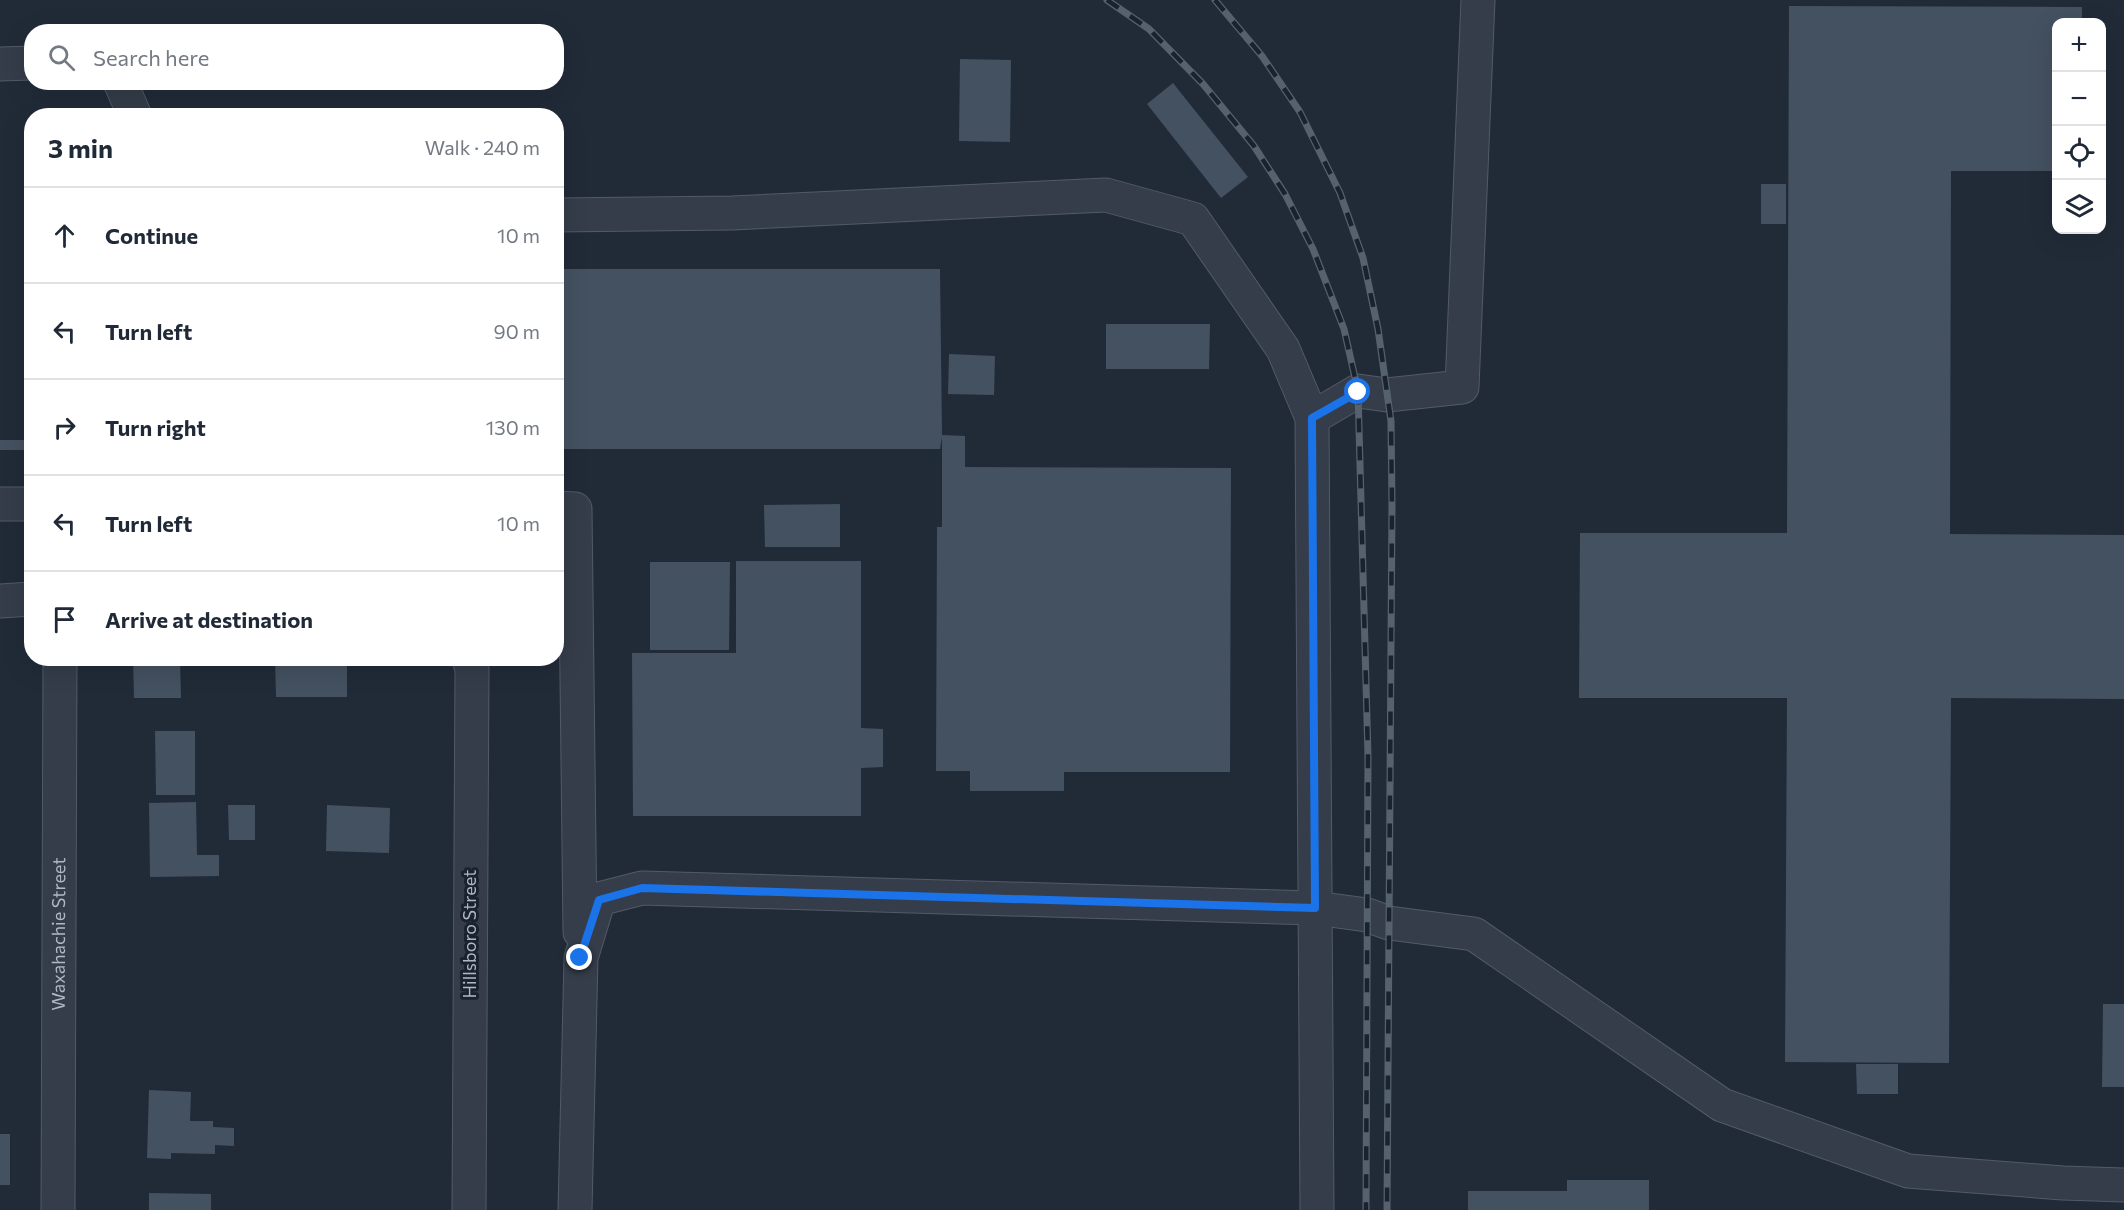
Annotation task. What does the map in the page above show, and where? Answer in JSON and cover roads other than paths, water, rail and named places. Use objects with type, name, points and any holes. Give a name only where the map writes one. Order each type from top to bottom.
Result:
[{"type":"street","points":[[1312,418],[1358,392],[1387,394],[1462,387],[1478,0]]},
{"type":"street","points":[[0,64],[24,63]]},
{"type":"street","points":[[124,90],[131,108]]},
{"type":"street","points":[[564,215],[732,213],[1106,195],[1193,219],[1283,350],[1312,418],[1317,1210]]},
{"type":"street","points":[[0,504],[24,504]]},
{"type":"street","points":[[564,508],[575,509],[580,958],[575,1210]]},
{"type":"street","points":[[0,600],[24,599]]},
{"type":"street","name":"Waxahachie Street","points":[[58,1210],[60,666]]},
{"type":"street","name":"Hillsboro Street","points":[[469,1210],[471,666]]},
{"type":"street","points":[[580,958],[599,900],[642,888],[1315,908],[1367,915],[1389,922],[1474,934],[1722,1104],[1908,1171],[2063,1183],[2124,1185]]},
{"type":"railway","points":[[1107,0],[1149,29],[1203,84],[1254,146],[1285,194],[1313,249],[1344,329],[1358,391],[1368,756],[1366,1210]]},
{"type":"railway","points":[[1215,0],[1262,56],[1300,112],[1340,193],[1363,258],[1378,329],[1391,421],[1392,505],[1387,1210]]}]
